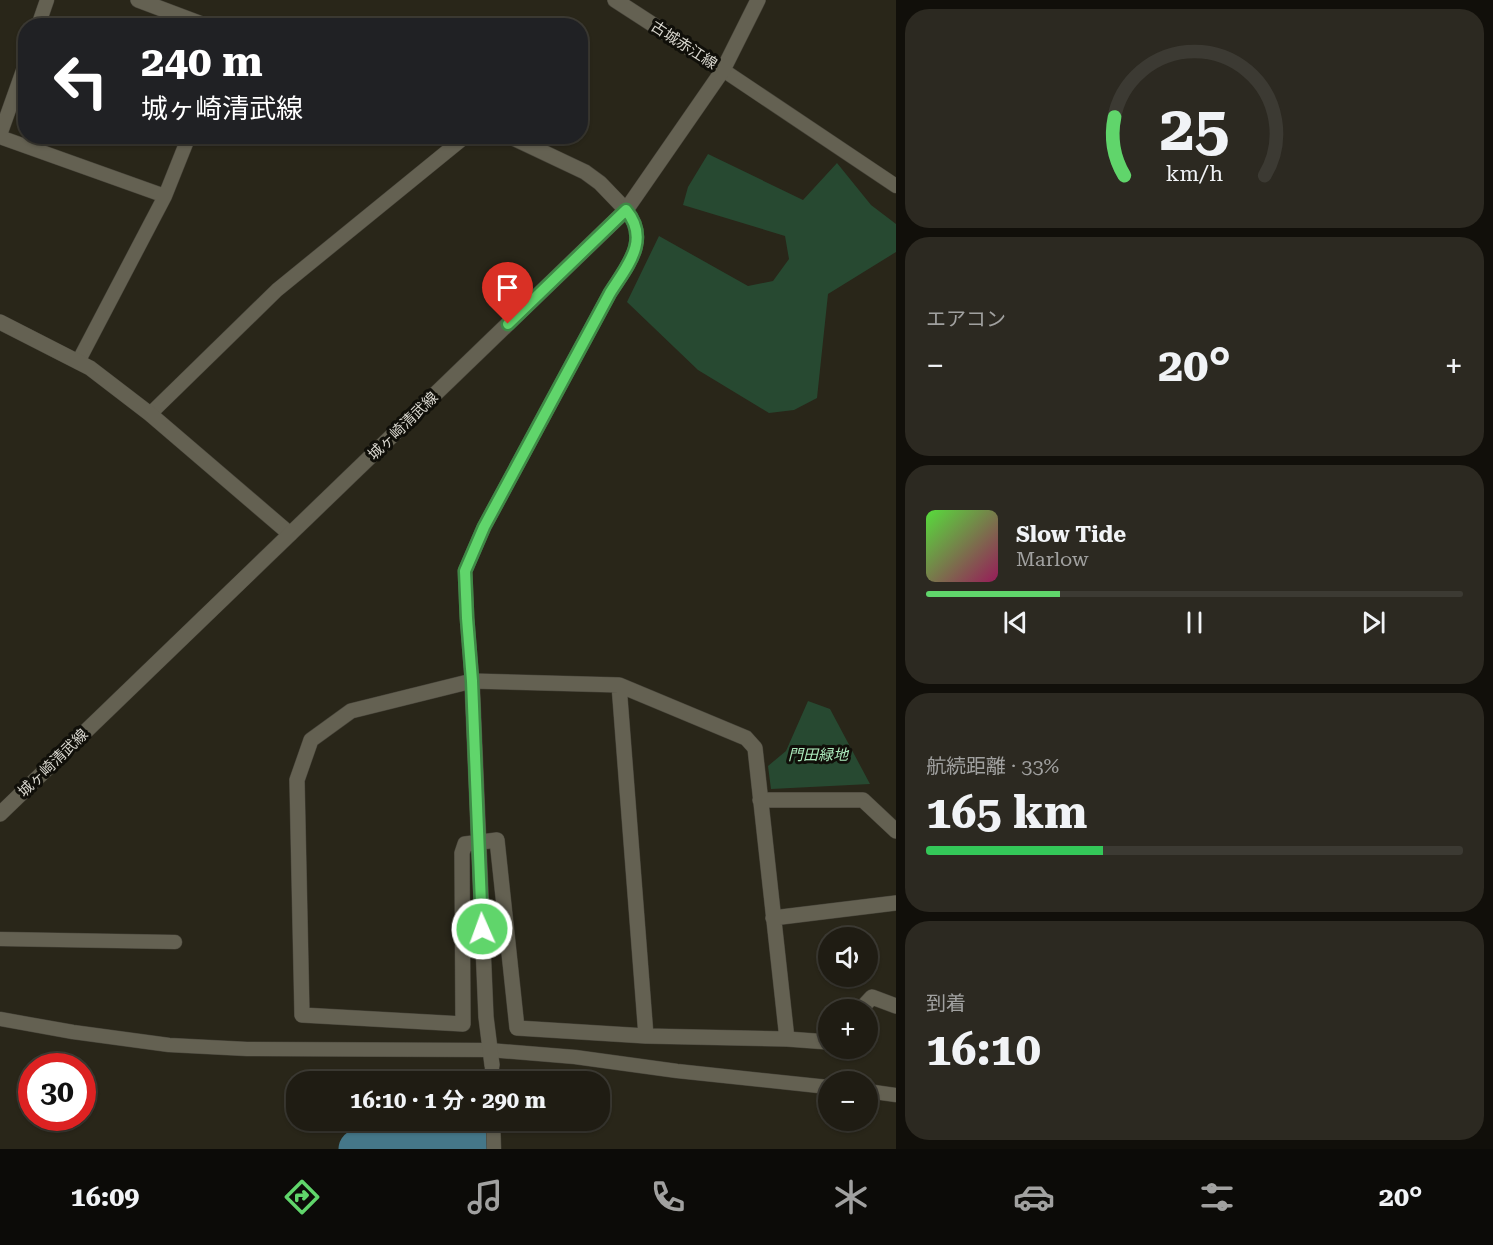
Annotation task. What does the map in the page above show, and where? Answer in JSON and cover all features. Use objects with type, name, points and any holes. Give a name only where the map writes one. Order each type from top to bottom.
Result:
[{"type":"street","points":[[138,0],[176,18]]},
{"type":"street","name":"古城赤江線","points":[[615,0],[723,70]]},
{"type":"street","name":"城ヶ崎清武線","points":[[0,814],[626,210],[723,70],[758,0]]},
{"type":"street","points":[[525,144],[585,172],[600,183],[626,210]]},
{"type":"street","points":[[0,322],[90,368],[150,414],[290,534]]},
{"type":"street","points":[[472,681],[486,1017],[491,1058]]},
{"type":"street","points":[[786,1039],[754,748],[746,738],[619,685],[472,681],[351,711],[311,740],[297,780],[302,1015],[463,1024],[462,854],[465,844],[497,840],[517,1028],[646,1036],[818,1041]]},
{"type":"street","points":[[619,685],[646,1036]]},
{"type":"street","points":[[760,800],[863,800],[896,831]]},
{"type":"street","points":[[773,918],[896,903]]},
{"type":"street","points":[[878,999],[896,1006]]},
{"type":"lane","points":[[41,18],[47,0]]},
{"type":"lane","points":[[723,70],[896,186]]},
{"type":"lane","points":[[18,85],[0,136],[18,143]]},
{"type":"lane","points":[[22,144],[165,196]]},
{"type":"lane","points":[[78,362],[165,196],[186,144]]},
{"type":"lane","points":[[150,414],[277,290],[455,144]]},
{"type":"lane","points":[[472,681],[465,571],[489,517],[610,293],[634,256],[638,232],[634,219],[626,210]]},
{"type":"lane","points":[[0,939],[176,942]]},
{"type":"lane","points":[[0,1019],[169,1045],[491,1058],[575,1057],[677,1071],[818,1086]]},
{"type":"lane","points":[[491,1058],[492,1071]]},
{"type":"lane","points":[[878,1093],[896,1095]]},
{"type":"lane","points":[[493,1131],[494,1149]]},
{"type":"green space","points":[[708,154],[803,200],[837,163],[871,205],[896,224],[896,252],[828,294],[817,398],[794,410],[769,413],[698,370],[627,302],[659,236],[748,286],[773,281],[789,259],[785,236],[683,205],[688,187]]},
{"type":"green space","name":"門田緑地","points":[[808,701],[830,709],[870,784],[771,789],[768,766],[786,751]]},
{"type":"waterway","points":[[358,1149],[398,1141],[477,1149]]},
{"type":"route","points":[[482,929],[465,571],[484,527],[610,293],[634,256],[638,232],[634,219],[626,210],[508,324]]}]
